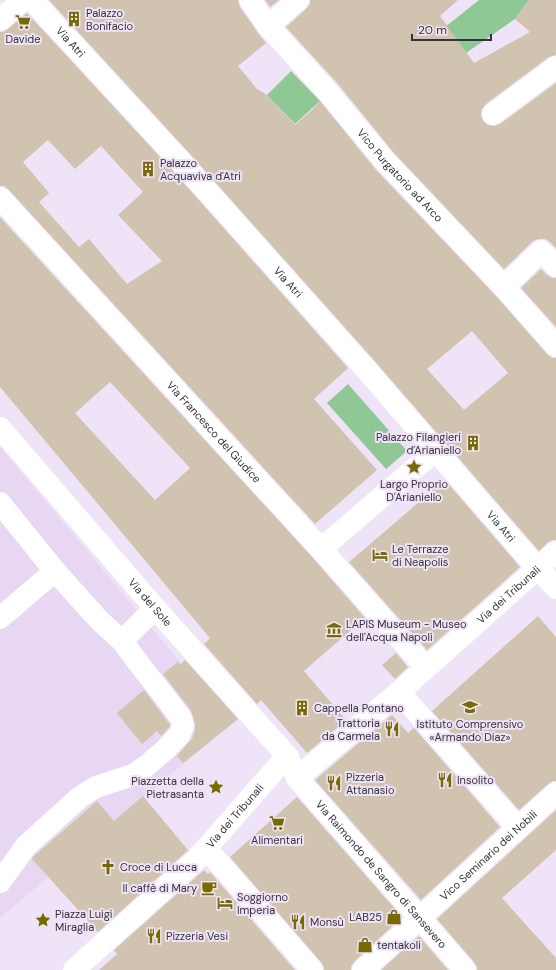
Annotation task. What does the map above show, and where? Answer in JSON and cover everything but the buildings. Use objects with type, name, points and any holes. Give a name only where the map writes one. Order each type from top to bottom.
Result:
[{"type":"street","points":[[0,20],[23,0]]},
{"type":"street","name":"Via Atri","points":[[32,0],[364,366],[556,588]]},
{"type":"street","name":"Vico Purgatorio ad Arco","points":[[250,0],[268,26],[328,92],[385,161],[504,287],[556,346]]},
{"type":"street","points":[[268,26],[298,0]]},
{"type":"street","points":[[493,114],[556,67]]},
{"type":"street","name":"Via Francesco del Giudice","points":[[0,198],[320,549],[426,668]]},
{"type":"street","points":[[504,287],[541,251],[556,266]]},
{"type":"street","name":"Via del Sole","points":[[0,428],[155,608],[288,757],[297,778]]},
{"type":"street","points":[[320,549],[436,450]]},
{"type":"street","points":[[0,503],[55,571],[99,620],[122,641],[181,718],[183,726],[180,734],[146,767],[133,775],[96,787],[80,798],[26,846],[0,882]]},
{"type":"street","name":"Via dei Tribunali","points":[[297,778],[399,692],[556,552]]},
{"type":"street","points":[[0,618],[55,571]]},
{"type":"street","points":[[122,641],[155,608]]},
{"type":"street","points":[[399,692],[518,828]]},
{"type":"street","name":"Via dei Tribunali","points":[[74,970],[196,860],[288,757]]},
{"type":"street","name":"Via Raimondo de Sangro di Sansevero","points":[[297,778],[465,970]]},
{"type":"street","name":"Vico Seminario dei Nobili","points":[[363,970],[556,793]]},
{"type":"street","points":[[206,848],[312,970]]},
{"type":"shaded area","points":[[0,447],[232,724],[114,821],[96,801],[32,858],[48,877],[0,918]]},
{"type":"green space","points":[[479,0],[529,0],[515,19],[466,53],[425,43]]},
{"type":"green space","points":[[291,71],[320,101],[295,124],[267,95]]},
{"type":"green space","points":[[348,384],[407,451],[386,469],[327,403]]},
{"type":"place","name":"Palazzo Bonifacio","points":[[74,19]]},
{"type":"place","name":"Davide","points":[[23,22]]},
{"type":"place","name":"Palazzo Acquaviva d'Atri","points":[[148,169]]},
{"type":"place","name":"Palazzo Filangieri d'Arianiello","points":[[473,443]]},
{"type":"place","name":"Largo Proprio D'Arianiello","points":[[414,467]]},
{"type":"place","name":"Le Terrazze di Neapolis","points":[[380,555]]},
{"type":"place","name":"LAPIS Museum - Museo dell'Acqua Napoli","points":[[334,630]]},
{"type":"place","name":"Istituto Comprensivo «Armando Diaz»","points":[[470,707]]},
{"type":"place","name":"Cappella Pontano","points":[[302,708]]},
{"type":"place","name":"Trattoria da Carmela","points":[[392,729]]},
{"type":"place","name":"Insolito","points":[[445,780]]},
{"type":"place","name":"Pizzeria Attanasio","points":[[334,783]]},
{"type":"place","name":"Piazzetta della Pietrasanta","points":[[216,787]]},
{"type":"place","name":"Alimentari","points":[[277,823]]},
{"type":"place","name":"Croce di Lucca","points":[[108,867]]},
{"type":"place","name":"Il caffè di Mary","points":[[209,888]]},
{"type":"place","name":"Soggiorno Imperia","points":[[225,903]]},
{"type":"place","name":"LAB25","points":[[394,917]]},
{"type":"place","name":"Piazza Luigi Miraglia","points":[[43,920]]},
{"type":"place","name":"Monsù","points":[[298,922]]},
{"type":"place","name":"Pizzeria Vesi","points":[[154,936]]},
{"type":"place","name":"tentakoli","points":[[365,945]]}]
